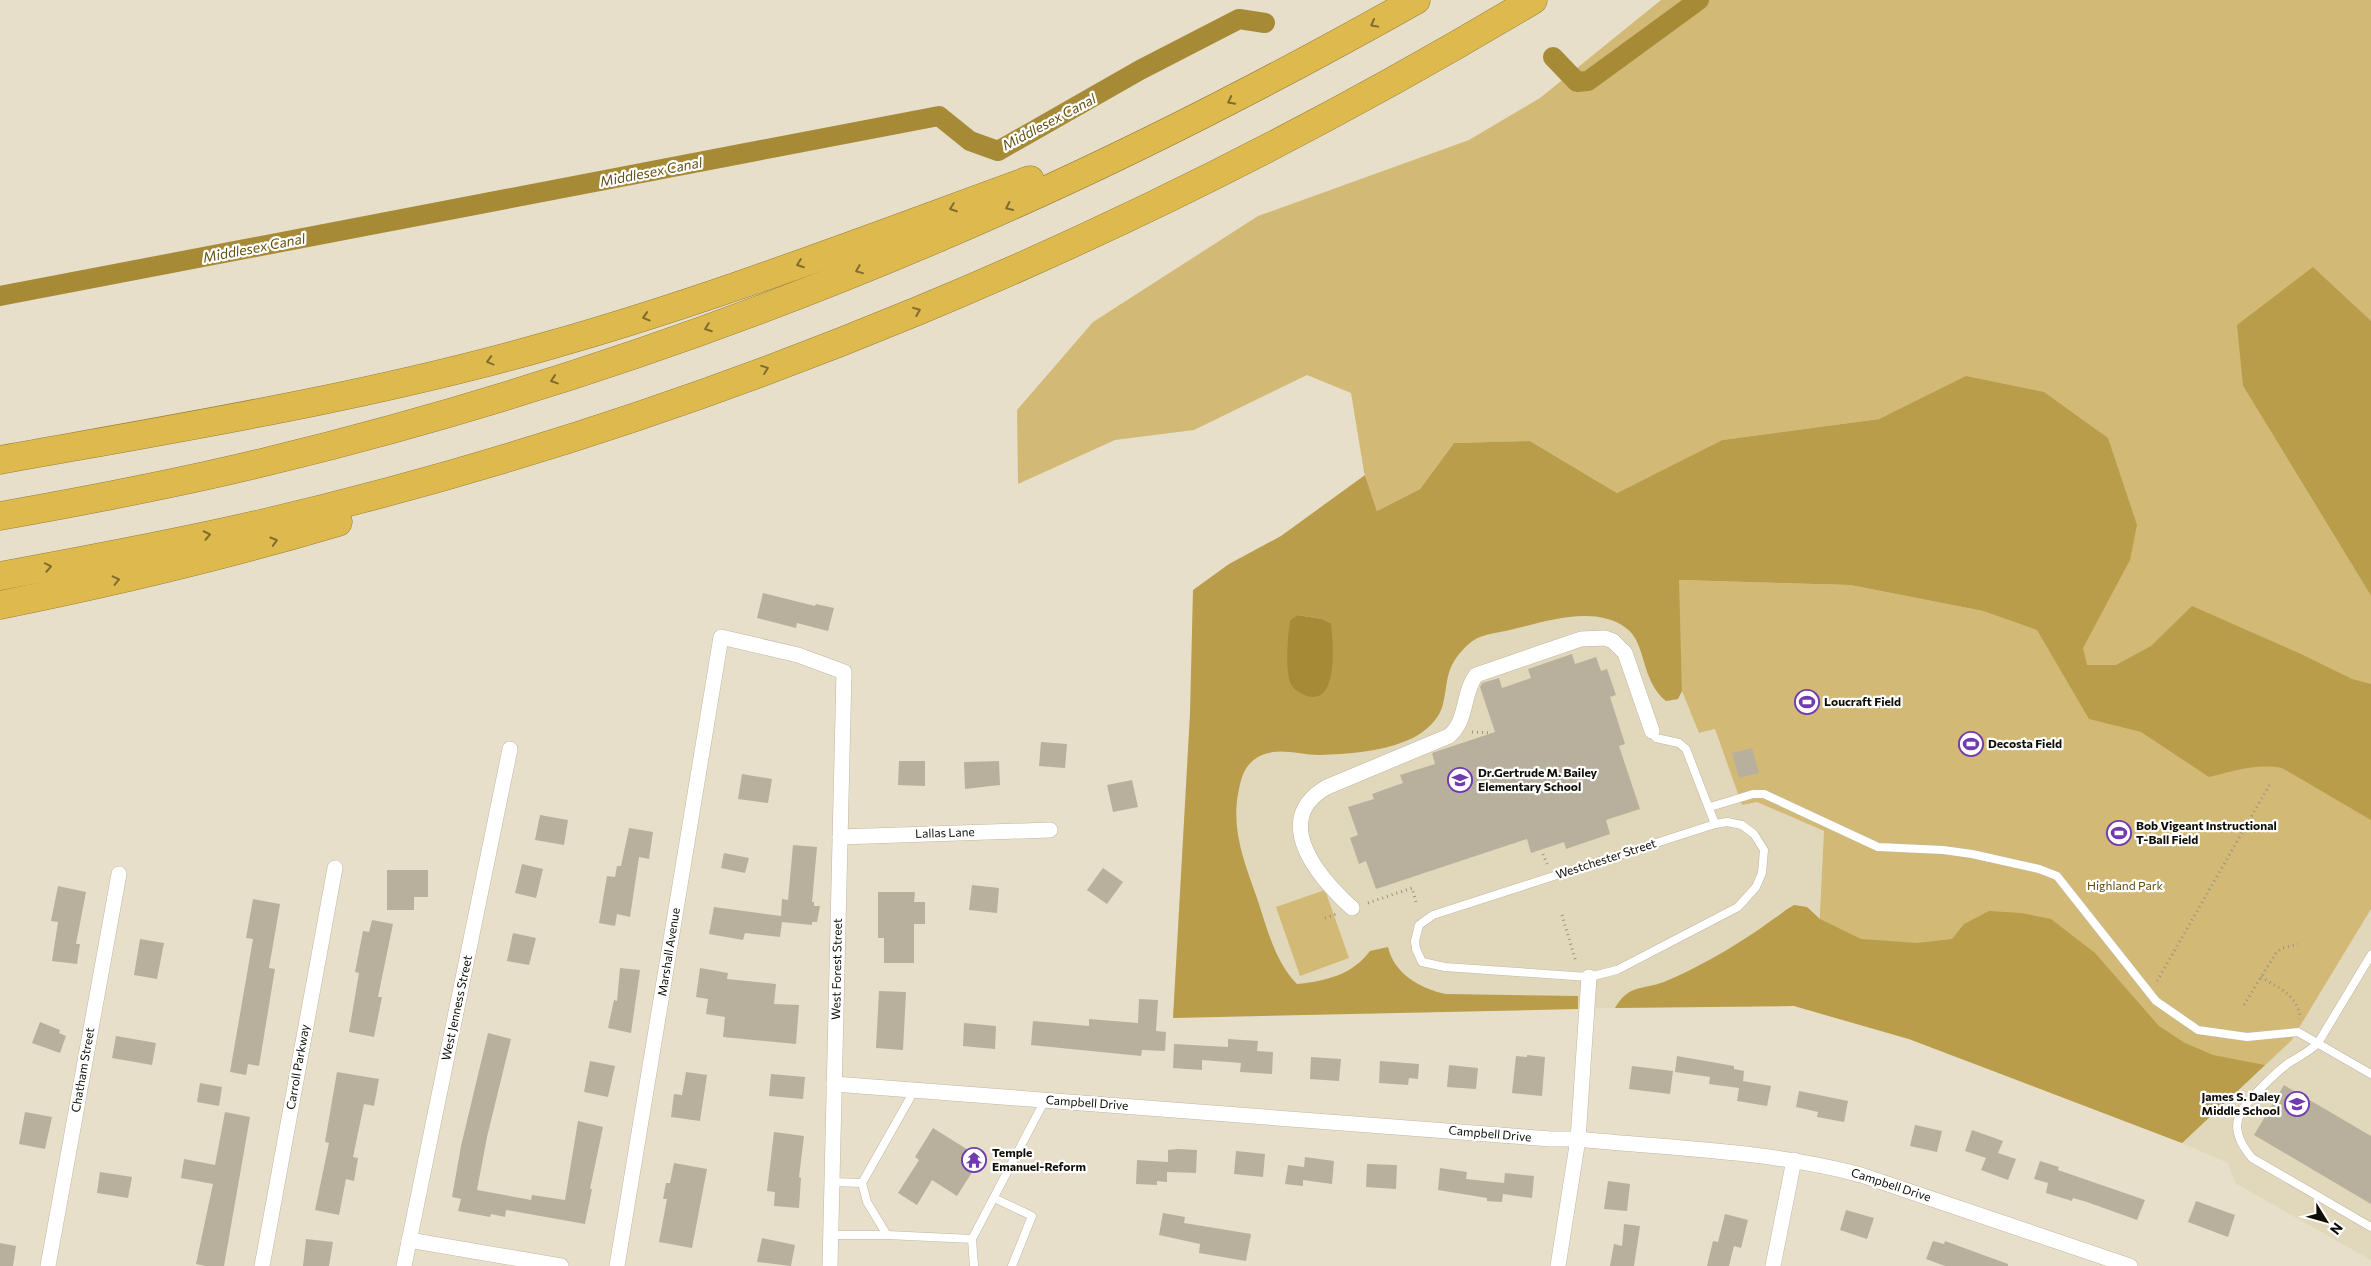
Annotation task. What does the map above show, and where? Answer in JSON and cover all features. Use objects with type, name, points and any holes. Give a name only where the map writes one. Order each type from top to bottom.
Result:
[{"type":"highway","points":[[0,516],[130,492],[269,461],[416,422],[619,359],[743,316],[929,242],[1002,210],[1195,119],[1416,0]]},
{"type":"highway","points":[[0,605],[128,577],[269,542],[348,520],[540,458],[932,304],[1135,214],[1317,122],[1443,53],[1533,0]]},
{"type":"highway","points":[[0,460],[338,397],[408,382],[546,347],[751,282],[1195,119]]},
{"type":"highway","points":[[0,576],[202,536],[327,507],[534,449],[736,380]]},
{"type":"street","name":"Marshall Avenue","points":[[617,1266],[720,637],[798,655],[844,672]]},
{"type":"street","points":[[1352,908],[1329,886],[1301,841],[1300,829],[1304,810],[1310,800],[1327,787],[1450,736],[1459,725],[1469,686],[1476,675],[1582,639],[1605,638],[1613,641],[1624,653],[1652,731]]},
{"type":"street","name":"West Forest Street","points":[[830,1266],[844,672]]},
{"type":"street","name":"West Jenness Street","points":[[404,1266],[510,749]]},
{"type":"street","name":"Lallas Lane","points":[[840,836],[1050,830]]},
{"type":"street","name":"Carroll Parkway","points":[[262,1266],[335,868]]},
{"type":"street","name":"Chatham Street","points":[[48,1266],[119,874]]},
{"type":"street","points":[[1558,1266],[1578,1139],[1589,977]]},
{"type":"street","name":"Campbell Drive","points":[[834,1084],[1738,1152],[1794,1160],[1861,1175],[2130,1266]]},
{"type":"street","points":[[1773,1266],[1794,1160]]},
{"type":"street","points":[[409,1240],[561,1266]]},
{"type":"lane","points":[[1652,731],[1656,738],[1679,743],[1686,749],[1715,824]]},
{"type":"lane","points":[[1710,807],[1753,794],[1764,794],[1878,847],[1943,850],[1972,854],[2039,869],[2057,876],[2153,997],[2198,1030],[2247,1037],[2281,1032],[2302,1034],[2371,1074]]},
{"type":"lane","name":"Westchester Street","points":[[1728,822],[1742,825],[1754,834],[1764,850],[1762,873],[1748,897],[1738,907],[1617,970],[1589,977],[1428,965],[1418,955],[1415,941],[1419,925],[1433,915],[1715,824],[1728,822]]},
{"type":"lane","points":[[2371,956],[2318,1043],[2307,1054],[2287,1064],[2250,1099],[2240,1112],[2236,1123],[2238,1140],[2252,1158],[2371,1227]]},
{"type":"lane","points":[[887,1235],[867,1202],[862,1183],[914,1090]]},
{"type":"lane","points":[[974,1266],[972,1239],[1045,1100]]},
{"type":"lane","points":[[832,1182],[862,1183]]},
{"type":"lane","points":[[994,1198],[1032,1216],[1012,1266]]},
{"type":"lane","points":[[831,1235],[887,1235],[972,1239]]},
{"type":"path","points":[[2153,997],[2161,972],[2270,784]]},
{"type":"path","points":[[1543,854],[1547,864]]},
{"type":"path","points":[[1325,918],[1412,888],[1416,902]]},
{"type":"path","points":[[1562,915],[1576,962]]},
{"type":"path","points":[[2244,1004],[2276,953],[2282,948],[2298,944]]},
{"type":"path","points":[[2261,976],[2288,993],[2296,1002],[2300,1011],[2302,1034]]},
{"type":"shaded area","points":[[2313,267],[2371,321],[2371,596],[2243,386],[2237,325]]},
{"type":"shaded area","points":[[1966,376],[2044,392],[2108,438],[2137,525],[2130,560],[2083,648],[2087,665],[2116,665],[2151,646],[2192,606],[2301,654],[2352,679],[2371,684],[2371,820],[2282,768],[2254,767],[2209,777],[2141,732],[2089,719],[2037,630],[1983,611],[1850,585],[1679,580],[1682,691],[1678,699],[1666,701],[1658,692],[1647,673],[1641,652],[1633,635],[1626,628],[1614,621],[1600,617],[1586,616],[1556,619],[1477,638],[1469,644],[1454,660],[1451,667],[1443,704],[1438,717],[1429,727],[1412,738],[1385,748],[1352,753],[1319,755],[1273,752],[1258,757],[1250,763],[1240,784],[1236,818],[1240,846],[1273,945],[1283,966],[1297,984],[1328,979],[1338,975],[1355,966],[1370,951],[1388,947],[1391,957],[1402,972],[1418,984],[1437,992],[1446,994],[1578,996],[1578,1009],[1173,1018],[1190,714],[1193,590],[1229,564],[1281,536],[1365,475],[1377,511],[1420,489],[1454,443],[1530,441],[1617,493],[1722,440],[1879,419]],"holes":[[[1297,615],[1322,619],[1331,623],[1288,655],[1290,620]]]},
{"type":"shaded area","name":"Dr.Gertrude M. Bailey Elementary School","points":[[1678,580],[1700,733],[1715,729],[1725,758],[1757,802],[1824,831],[1815,1012],[1794,1006],[1173,1018],[1190,714],[1193,590]]},
{"type":"shaded area","points":[[1297,615],[1322,619],[1331,623],[1333,643],[1332,670],[1325,691],[1317,696],[1307,696],[1295,689],[1291,685],[1288,675],[1287,660],[1290,620]]},
{"type":"shaded area","points":[[1794,905],[1807,907],[1820,919],[1861,939],[1917,943],[1952,939],[1964,924],[1989,911],[2021,913],[2051,919],[2095,953],[2159,1026],[2185,1043],[2213,1055],[2265,1065],[2182,1143],[1909,1039],[1794,1006],[1615,1008],[1620,1000],[1631,991],[1664,982],[1706,962]]},
{"type":"shaded area","name":"James S. Daley Middle School","points":[[2371,909],[2371,1260],[2235,1183],[2228,1163],[2182,1143],[2291,1041]]},
{"type":"green space","name":"Highland Park","points":[[1661,0],[2371,0],[2371,321],[2367,319],[2243,386],[2371,596],[2371,909],[2291,1041],[2182,1143],[1909,1039],[1815,1012],[1824,831],[1757,802],[1742,805],[1715,729],[1699,733],[1682,691],[1678,580],[1850,585],[1983,611],[2055,636],[1966,377],[1879,419],[1722,440],[1617,493],[1530,441],[1454,443],[1420,489],[1377,511],[1364,472],[1351,393],[1307,375],[1194,430],[1115,440],[1018,484],[1017,410],[1093,322],[1258,216],[1469,140],[1540,98]]},
{"type":"green space","points":[[1325,890],[1349,958],[1300,976],[1276,907]]},
{"type":"building","points":[[763,593],[815,606],[816,604],[834,608],[828,631],[797,623],[796,628],[757,618]]},
{"type":"building","points":[[1572,654],[1575,664],[1596,657],[1601,671],[1607,669],[1616,695],[1610,697],[1625,744],[1619,746],[1640,809],[1606,820],[1610,834],[1566,849],[1564,842],[1531,853],[1527,839],[1376,889],[1366,861],[1359,864],[1350,838],[1358,835],[1348,807],[1374,799],[1372,794],[1403,783],[1400,775],[1435,764],[1432,753],[1495,732],[1480,687],[1482,683],[1499,678],[1502,688],[1531,678],[1528,669]]},
{"type":"building","points":[[1041,742],[1067,744],[1065,768],[1039,766]]},
{"type":"building","points":[[1752,748],[1759,773],[1739,778],[1732,753]]},
{"type":"building","points":[[899,761],[925,761],[925,786],[898,785]]},
{"type":"building","points":[[999,761],[1000,785],[965,789],[964,762]]},
{"type":"building","points":[[742,774],[772,779],[768,803],[738,799]]},
{"type":"building","points":[[1132,780],[1138,807],[1113,812],[1107,785]]},
{"type":"building","points":[[540,815],[568,820],[564,845],[535,840]]},
{"type":"building","points":[[629,828],[653,832],[649,859],[639,857],[630,917],[617,914],[615,926],[599,923],[607,876],[615,877],[617,866],[621,866]]},
{"type":"building","points":[[793,845],[817,847],[812,902],[814,902],[814,906],[820,906],[817,922],[812,922],[812,925],[782,922],[780,937],[745,933],[743,940],[709,934],[714,907],[781,916],[782,899],[788,900]]},
{"type":"building","points":[[724,853],[749,858],[745,873],[721,868]]},
{"type":"building","points":[[522,864],[543,869],[536,898],[515,893]]},
{"type":"building","points":[[1103,868],[1123,882],[1107,904],[1087,890]]},
{"type":"building","points":[[387,870],[428,870],[428,897],[414,897],[414,910],[387,910]]},
{"type":"building","points":[[972,885],[999,888],[997,913],[969,910]]},
{"type":"building","points":[[58,886],[86,892],[76,944],[80,944],[77,964],[52,961],[58,922],[51,921]]},
{"type":"building","points":[[878,892],[915,892],[914,902],[925,902],[925,924],[914,924],[914,963],[884,963],[884,938],[878,938]]},
{"type":"building","points":[[253,899],[280,904],[269,968],[275,969],[259,1066],[248,1064],[246,1075],[230,1072],[253,939],[246,938]]},
{"type":"building","points":[[372,920],[393,924],[378,997],[382,997],[374,1037],[349,1032],[359,973],[355,972],[363,931],[369,932]]},
{"type":"building","points":[[513,933],[536,938],[529,965],[507,961]]},
{"type":"building","points":[[140,939],[164,943],[157,979],[134,975]]},
{"type":"building","points":[[620,968],[640,970],[631,1033],[608,1028],[614,1000],[617,1001]]},
{"type":"building","points":[[700,968],[728,973],[727,979],[776,984],[774,1004],[799,1005],[796,1044],[723,1037],[725,1017],[706,1014],[708,999],[696,997]]},
{"type":"building","points":[[879,991],[906,992],[903,1050],[876,1048]]},
{"type":"building","points":[[1139,999],[1158,1000],[1156,1031],[1166,1032],[1165,1051],[1142,1050],[1141,1056],[1031,1045],[1033,1021],[1089,1026],[1089,1019],[1138,1023]]},
{"type":"building","points":[[40,1022],[60,1030],[59,1033],[66,1036],[60,1053],[32,1043]]},
{"type":"building","points":[[964,1023],[996,1026],[995,1049],[963,1046]]},
{"type":"building","points":[[488,1033],[511,1039],[487,1137],[477,1190],[531,1200],[532,1195],[565,1200],[578,1121],[603,1127],[585,1224],[506,1210],[505,1217],[491,1214],[490,1217],[458,1211],[461,1199],[452,1197],[461,1146]]},
{"type":"building","points":[[116,1036],[156,1043],[152,1065],[112,1058]]},
{"type":"building","points":[[1228,1039],[1258,1041],[1257,1051],[1273,1052],[1272,1074],[1240,1072],[1241,1063],[1202,1060],[1202,1070],[1173,1068],[1174,1044],[1228,1047]]},
{"type":"building","points":[[1527,1055],[1545,1057],[1542,1096],[1512,1093],[1516,1056],[1527,1057]]},
{"type":"building","points":[[1677,1056],[1734,1066],[1734,1069],[1744,1071],[1743,1081],[1771,1086],[1767,1106],[1737,1101],[1739,1088],[1709,1084],[1710,1077],[1675,1072]]},
{"type":"building","points":[[1311,1057],[1341,1059],[1339,1081],[1310,1079]]},
{"type":"building","points":[[590,1061],[615,1066],[608,1097],[584,1092]]},
{"type":"building","points":[[1380,1061],[1419,1064],[1418,1079],[1409,1078],[1408,1085],[1379,1083]]},
{"type":"building","points":[[1449,1065],[1478,1068],[1476,1089],[1447,1087]]},
{"type":"building","points":[[1632,1066],[1673,1071],[1670,1094],[1629,1089]]},
{"type":"building","points":[[337,1072],[379,1079],[374,1106],[364,1104],[353,1157],[358,1158],[354,1181],[346,1179],[339,1215],[315,1210],[329,1143],[325,1142]]},
{"type":"building","points":[[686,1072],[707,1075],[700,1121],[671,1117],[674,1094],[682,1095]]},
{"type":"building","points":[[771,1074],[805,1077],[803,1099],[769,1096]]},
{"type":"building","points":[[200,1083],[222,1087],[219,1106],[197,1102]]},
{"type":"building","points":[[2284,1085],[2371,1136],[2371,1204],[2254,1135]]},
{"type":"building","points":[[1799,1091],[1848,1101],[1844,1122],[1817,1117],[1818,1112],[1796,1107]]},
{"type":"building","points":[[25,1112],[52,1117],[45,1149],[19,1144]]},
{"type":"building","points":[[225,1112],[250,1117],[224,1266],[206,1266],[196,1264],[213,1184],[181,1178],[184,1159],[215,1165]]},
{"type":"building","points":[[1915,1125],[1942,1131],[1937,1152],[1910,1146]]},
{"type":"building","points":[[933,1128],[981,1158],[957,1196],[932,1180],[917,1205],[898,1193],[919,1160],[915,1157]]},
{"type":"building","points":[[1972,1130],[2003,1141],[1998,1153],[2016,1159],[2008,1180],[1981,1170],[1986,1158],[1965,1151]]},
{"type":"building","points":[[774,1132],[804,1136],[799,1177],[801,1178],[799,1208],[774,1206],[775,1192],[767,1191]]},
{"type":"building","points":[[1168,1150],[1197,1150],[1196,1173],[1167,1172],[1167,1182],[1157,1181],[1157,1185],[1136,1184],[1137,1160],[1168,1162]]},
{"type":"building","points":[[1236,1151],[1265,1154],[1263,1177],[1234,1174]]},
{"type":"building","points":[[1305,1157],[1334,1161],[1332,1184],[1303,1180],[1303,1186],[1285,1184],[1288,1165],[1304,1167]]},
{"type":"building","points":[[2040,1161],[2059,1167],[2058,1170],[2145,1200],[2137,1220],[2087,1202],[2073,1198],[2072,1201],[2046,1193],[2048,1183],[2034,1179]]},
{"type":"building","points":[[674,1163],[707,1169],[692,1248],[659,1242],[667,1199],[663,1199],[666,1183],[670,1183]]},
{"type":"building","points":[[1367,1164],[1397,1165],[1396,1189],[1366,1187]]},
{"type":"building","points":[[1440,1168],[1467,1172],[1466,1179],[1504,1183],[1505,1173],[1534,1176],[1532,1198],[1503,1194],[1502,1202],[1487,1201],[1487,1198],[1438,1190]]},
{"type":"building","points":[[100,1172],[132,1177],[128,1198],[97,1193]]},
{"type":"building","points":[[1608,1181],[1630,1184],[1627,1211],[1604,1209]]},
{"type":"building","points":[[2196,1201],[2235,1215],[2228,1237],[2188,1222]]},
{"type":"building","points":[[1846,1210],[1874,1218],[1867,1239],[1840,1230]]},
{"type":"building","points":[[1163,1213],[1185,1217],[1184,1223],[1251,1234],[1246,1261],[1199,1253],[1200,1244],[1159,1235]]},
{"type":"building","points":[[1725,1214],[1748,1220],[1741,1248],[1734,1246],[1729,1266],[1707,1266],[1713,1241],[1718,1242]]},
{"type":"building","points":[[1624,1224],[1640,1226],[1634,1266],[1610,1266],[1614,1244],[1622,1246]]},
{"type":"building","points":[[762,1238],[795,1245],[791,1266],[757,1262]]},
{"type":"building","points":[[306,1239],[333,1242],[329,1266],[303,1266]]},
{"type":"building","points":[[1933,1241],[1944,1244],[1945,1241],[2008,1264],[2008,1266],[1945,1266],[1926,1259]]},
{"type":"building","points":[[0,1243],[16,1246],[13,1266],[0,1266]]},
{"type":"waterway","name":"Middlesex Canal","points":[[1553,57],[1577,82],[1588,81],[1699,0]]},
{"type":"waterway","name":"Middlesex Canal","points":[[0,296],[939,116],[970,141],[998,151],[1140,70],[1239,19],[1265,23]]},
{"type":"place","name":"Loucraft Field","points":[[1807,702]]},
{"type":"place","name":"Decosta Field","points":[[1971,744]]},
{"type":"place","name":"Dr.Gertrude M. Bailey Elementary School","points":[[1460,780]]},
{"type":"place","name":"Bob Vigeant Instructional T-Ball Field","points":[[2119,833]]},
{"type":"place","name":"James S. Daley Middle School","points":[[2297,1104]]},
{"type":"place","name":"Temple Emanuel-Reform","points":[[974,1160]]}]
